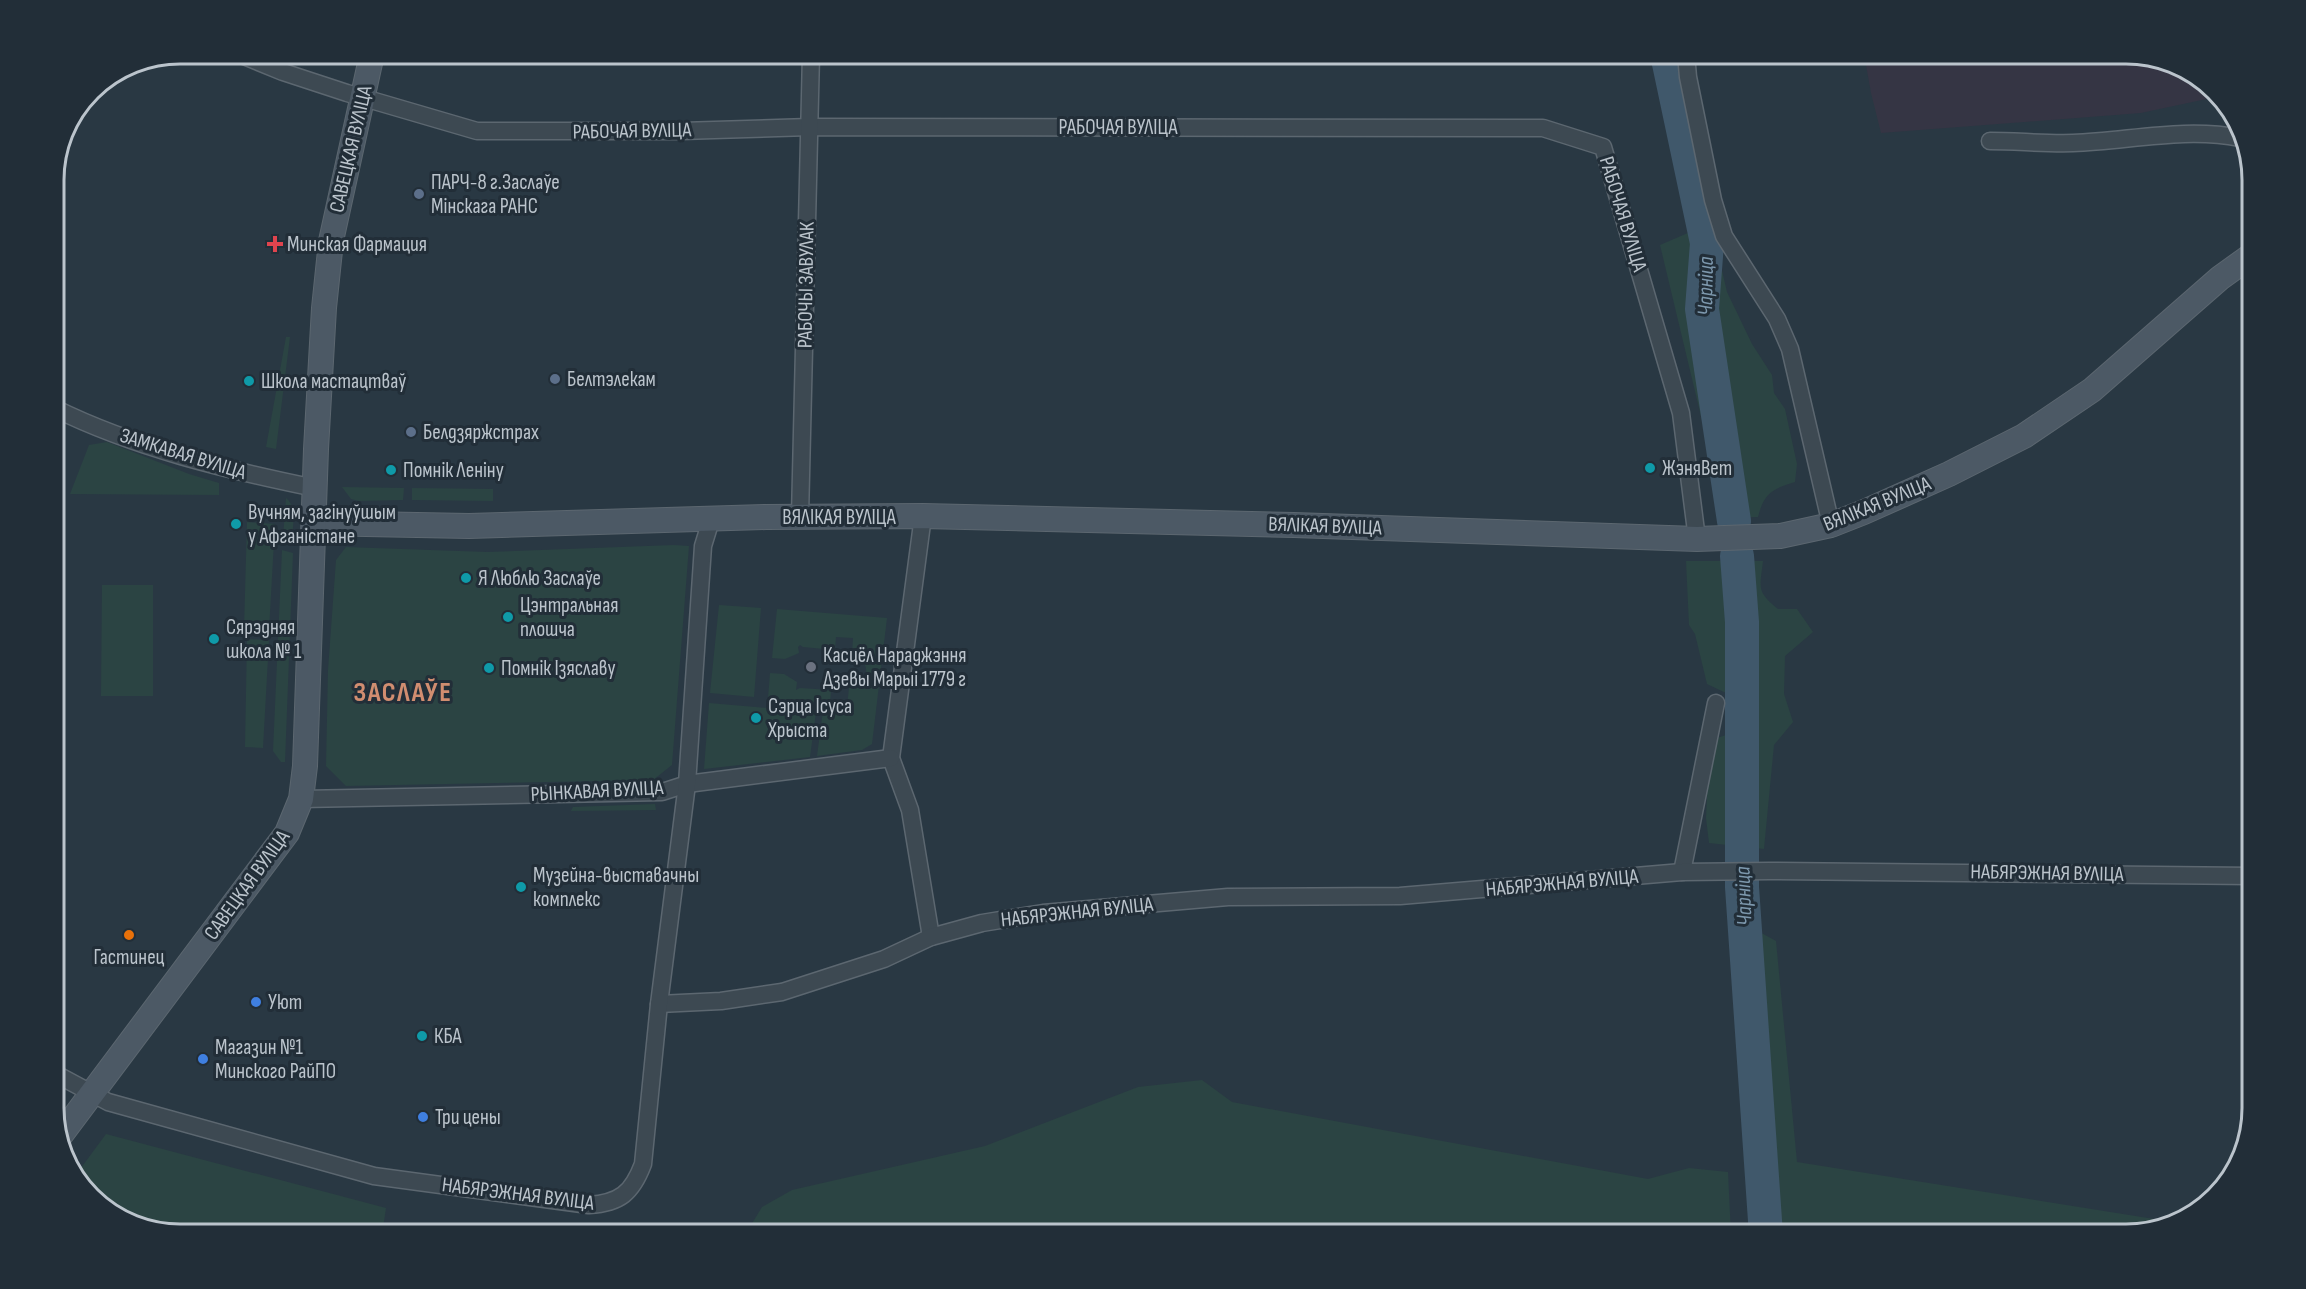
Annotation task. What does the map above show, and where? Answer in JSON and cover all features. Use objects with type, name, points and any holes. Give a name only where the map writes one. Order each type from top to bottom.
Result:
[{"type":"main road","name":"САВЕЦКАЯ ВУЛІЦА","points":[[67,1128],[287,833],[301,799],[305,766],[323,319],[331,241],[370,65]]},
{"type":"main road","name":"ВЯЛІКАЯ ВУЛІЦА","points":[[314,523],[469,526],[923,516],[1294,525],[1697,539],[1780,536],[1831,525],[1949,474],[2024,436],[2092,390],[2220,278],[2241,263]]},
{"type":"street","points":[[1687,64],[1713,200],[1724,236],[1777,320],[1790,349],[1831,525]]},
{"type":"street","name":"РАБОЧАЯ ВУЛІЦА","points":[[266,65],[363,98],[477,131],[681,131],[810,127],[1543,128],[1603,147],[1681,413],[1697,539]]},
{"type":"street","name":"РАБОЧЫ ЗАВУЛАК","points":[[800,517],[811,65]]},
{"type":"street","points":[[1990,141],[2073,143],[2141,136],[2217,133],[2233,136]]},
{"type":"street","name":"ЗАМКАВАЯ ВУЛІЦА","points":[[65,414],[92,427],[174,454],[251,475],[315,488]]},
{"type":"street","points":[[923,516],[891,758],[910,810],[931,937]]},
{"type":"street","points":[[659,1004],[687,784],[703,546],[711,520]]},
{"type":"street","points":[[1682,872],[1716,703]]},
{"type":"street","name":"РЫНКАВАЯ ВУЛІЦА","points":[[301,799],[662,792],[687,784],[891,758]]},
{"type":"street","name":"НАБЯРЭЖНАЯ ВУЛІЦА","points":[[65,1079],[108,1102],[374,1176],[589,1205],[607,1203],[625,1194],[636,1180],[643,1164],[659,1004],[722,1001],[782,992],[884,958],[931,937],[982,923],[1032,915],[1228,897],[1400,896],[1682,872],[2242,876]]},
{"type":"shaded area","points":[[1866,64],[2126,64],[2156,68],[2170,73],[2196,88],[2208,99],[2141,113],[1881,133]]},
{"type":"green space","points":[[1711,223],[1727,292],[1752,344],[1772,375],[1774,393],[1785,409],[1797,464],[1795,482],[1770,493],[1763,502],[1758,517],[1719,518],[1705,433],[1660,245]]},
{"type":"green space","points":[[286,337],[290,337],[276,449],[266,447]]},
{"type":"green space","points":[[107,442],[189,474],[219,483],[219,495],[70,494],[89,445]]},
{"type":"green space","points":[[342,487],[404,488],[403,500],[359,501],[351,499]]},
{"type":"green space","points":[[412,488],[493,489],[493,501],[412,500]]},
{"type":"green space","points":[[286,498],[293,512],[292,542],[283,538]]},
{"type":"green space","points":[[247,522],[275,524],[269,630],[244,629]]},
{"type":"green space","name":"Цэнтральная плошча","points":[[689,546],[672,765],[653,780],[346,786],[326,766],[328,670],[336,560],[346,547],[487,552]]},
{"type":"green space","points":[[282,550],[293,553],[285,762],[281,762],[273,751]]},
{"type":"green space","points":[[1686,561],[1763,561],[1761,588],[1766,598],[1778,609],[1797,609],[1813,632],[1785,656],[1784,694],[1793,722],[1774,745],[1764,849],[1709,843],[1706,818],[1709,756],[1717,738],[1729,734],[1726,693],[1707,684],[1695,634],[1689,625]]},
{"type":"green space","points":[[102,585],[153,585],[153,696],[101,696]]},
{"type":"green space","points":[[719,605],[761,608],[754,697],[710,693]]},
{"type":"green space","points":[[777,609],[887,618],[872,744],[862,750],[817,756],[824,703],[768,698],[770,673],[784,674],[797,682],[796,690],[800,688],[831,690],[830,704],[847,706],[849,688],[860,685],[866,676],[864,663],[852,655],[853,638],[836,637],[835,650],[800,645],[799,653],[785,659],[772,658]]},
{"type":"green space","points":[[247,639],[269,640],[263,748],[245,747]]},
{"type":"green space","points":[[709,703],[816,712],[810,757],[704,769]]},
{"type":"green space","points":[[655,804],[656,810],[571,811],[573,807]]},
{"type":"green space","points":[[1756,930],[1776,941],[1797,1162],[2159,1220],[2141,1224],[1779,1224],[1777,1156]]},
{"type":"green space","points":[[1202,1080],[1232,1102],[1648,1179],[1689,1168],[1728,1172],[1730,1224],[752,1224],[762,1207],[792,1190],[985,1146],[1138,1087]]},
{"type":"green space","points":[[106,1134],[386,1208],[384,1224],[165,1224],[136,1216],[110,1201],[98,1191],[81,1168]]},
{"type":"waterway","name":"Чарніца","points":[[1669,64],[1707,243],[1702,309],[1734,521]]},
{"type":"waterway","name":"Чарніца","points":[[1737,556],[1742,622],[1742,887],[1765,1224]]},
{"type":"place","name":"ПАРЧ-8 г.Заслаўе Мінскага РАНС","points":[[419,194]]},
{"type":"place","name":"Минская Фармация","points":[[275,244]]},
{"type":"place","name":"Белтэлекам","points":[[555,379]]},
{"type":"place","name":"Школа мастацтваў","points":[[249,381]]},
{"type":"place","name":"Белдзяржстрах","points":[[411,432]]},
{"type":"place","name":"ЖэняВет","points":[[1650,468]]},
{"type":"place","name":"Помнік Леніну","points":[[391,470]]},
{"type":"place","name":"Вучням, загінуўшым у Афганістане","points":[[236,524]]},
{"type":"place","name":"Я Люблю Заслаўе","points":[[466,578]]},
{"type":"place","name":"Цэнтральная плошча","points":[[508,617]]},
{"type":"place","name":"Сярэдняя школа № 1","points":[[214,639]]},
{"type":"place","name":"Касцёл Нараджэння Дзевы Марыі 1779 г","points":[[811,667]]},
{"type":"place","name":"Помнік Ізяславу","points":[[489,668]]},
{"type":"place","name":"Сэрца Ісуса Хрыста","points":[[756,718]]},
{"type":"place","name":"Музейна-выставачны комплекс","points":[[521,887]]},
{"type":"place","name":"Гастинец","points":[[129,935]]},
{"type":"place","name":"Уют","points":[[256,1002]]},
{"type":"place","name":"КБА","points":[[422,1036]]},
{"type":"place","name":"Магазин №1 Минского РайПО","points":[[203,1059]]},
{"type":"place","name":"Три цены","points":[[423,1117]]},
{"type":"district","name":"ЗАСЛАЎЕ","points":[[403,693]]}]
